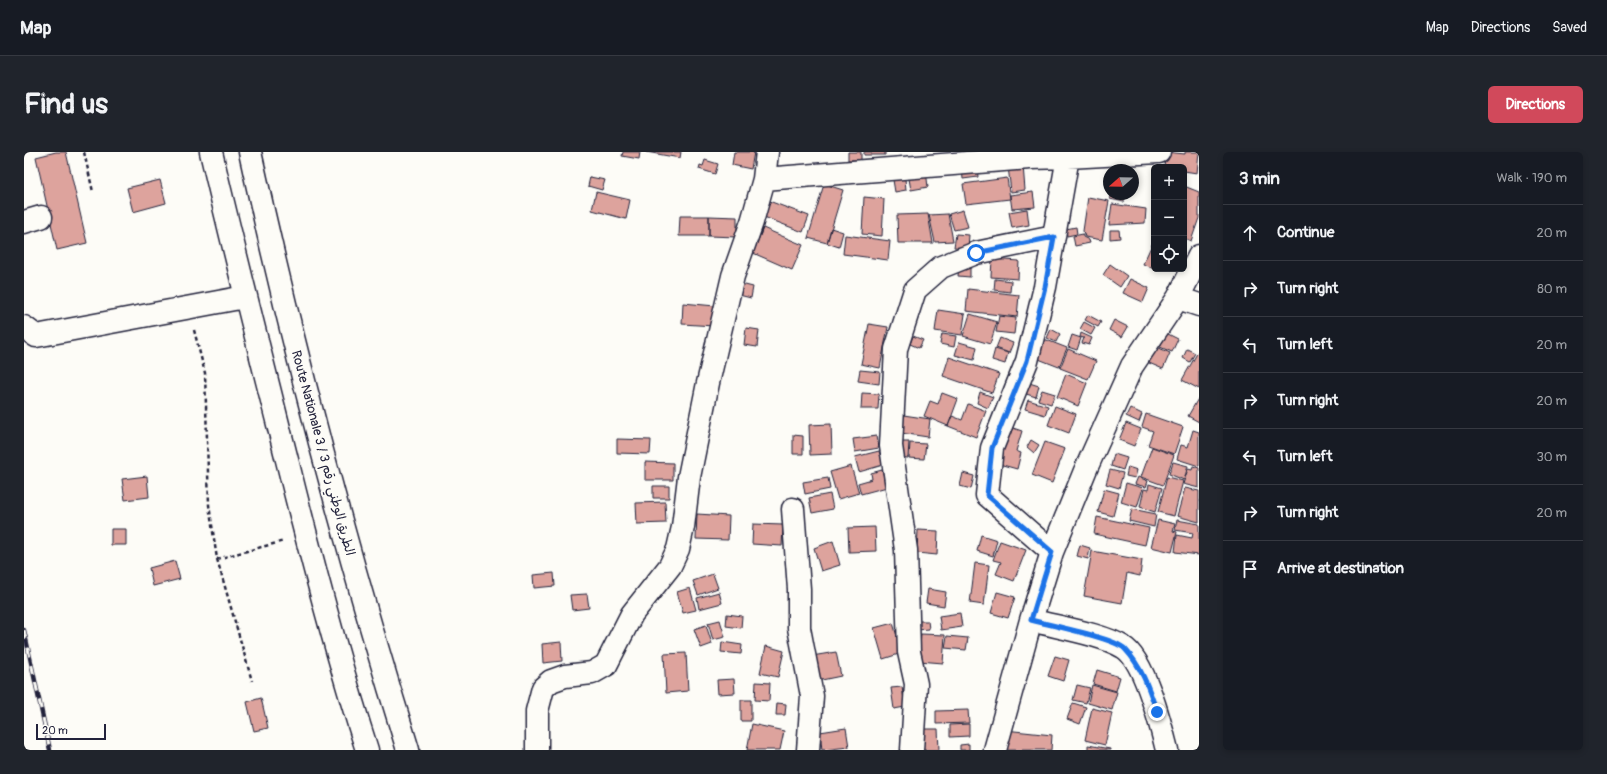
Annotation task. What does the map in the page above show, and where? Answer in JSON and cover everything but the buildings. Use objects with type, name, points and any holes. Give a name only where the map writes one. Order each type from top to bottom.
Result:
[{"type":"main road","points":[[211,152],[245,297],[306,535],[350,696],[367,750]]},
{"type":"main road","name":"Route Nationale 3 / الطريق الوطني رقم 3","points":[[250,152],[271,249],[339,519],[408,750]]},
{"type":"main road","points":[[538,750],[537,711],[543,688],[551,682],[565,676],[592,673],[606,665],[632,614],[670,566],[678,548],[683,527],[689,477],[732,276],[752,222],[764,179],[767,152]]},
{"type":"main road","points":[[764,179],[1030,155],[1068,157],[1159,152]]},
{"type":"main road","points":[[1052,552],[987,495],[992,448],[1027,361],[1045,287],[1068,157]]},
{"type":"main road","points":[[912,750],[916,684],[909,652],[906,550],[891,446],[896,349],[915,290],[941,267],[976,253],[1054,237]]},
{"type":"main road","points":[[995,750],[1031,620],[1052,552],[1132,366],[1178,298],[1199,256]]},
{"type":"main road","points":[[24,327],[36,336],[245,297]]},
{"type":"main road","points":[[1178,298],[1199,305]]},
{"type":"main road","points":[[793,509],[799,628],[812,696],[808,750]]},
{"type":"main road","points":[[1031,620],[1106,640],[1124,647],[1142,671],[1157,712],[1167,750]]},
{"type":"path","points":[[84,152],[93,192]]},
{"type":"path","points":[[189,308],[205,373],[209,505],[217,559],[252,681]]},
{"type":"path","points":[[217,559],[306,535]]},
{"type":"railway","points":[[24,630],[50,750]]},
{"type":"route","points":[[976,253],[1054,237],[1045,287],[1027,361],[992,448],[987,495],[1052,552],[1031,620],[1106,640],[1124,647],[1142,671],[1157,712]]}]
